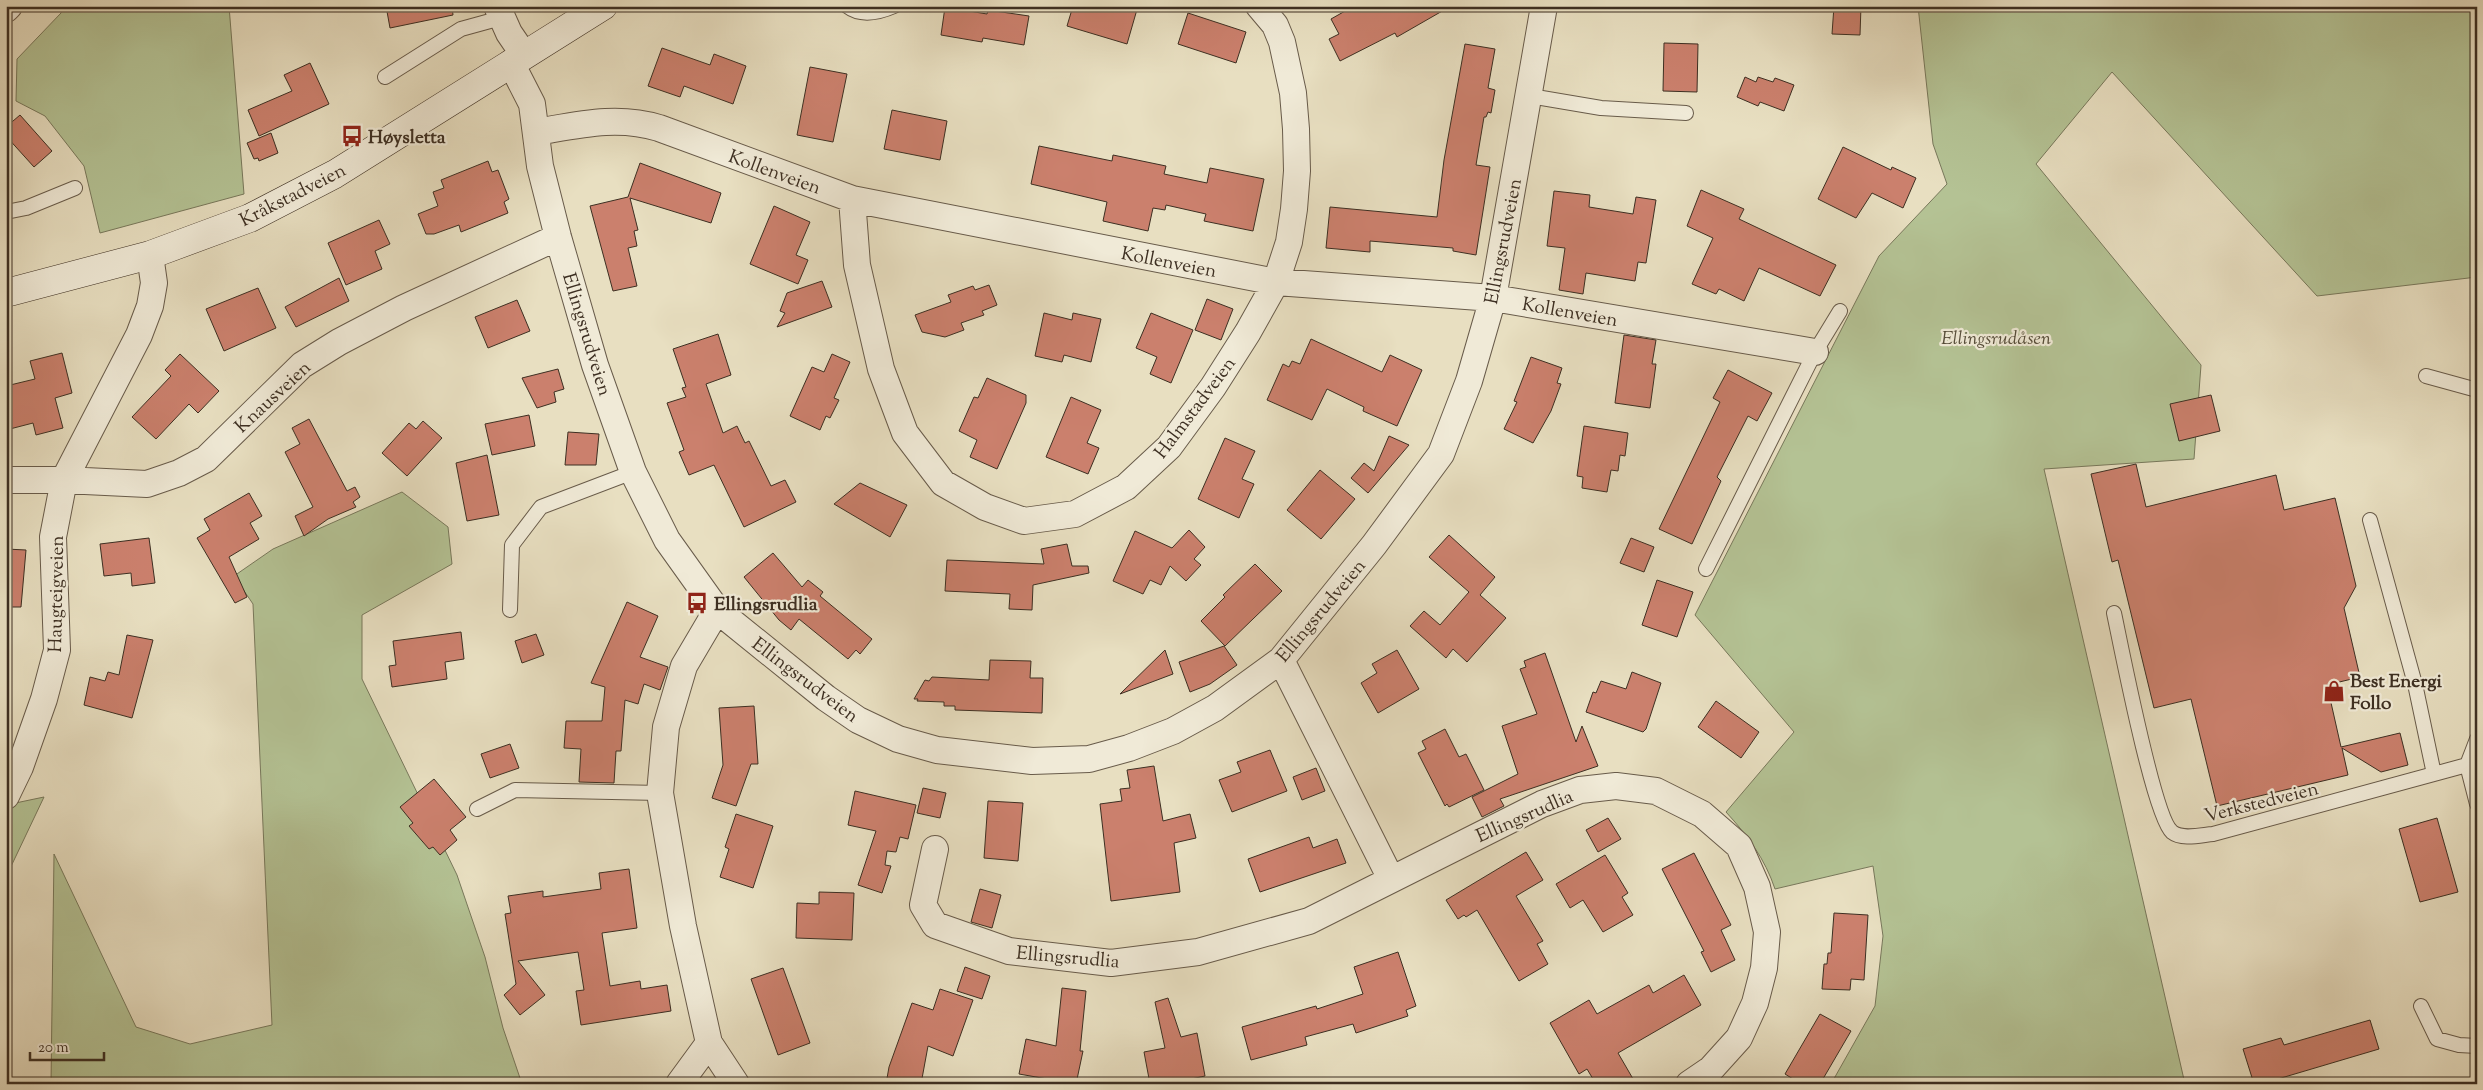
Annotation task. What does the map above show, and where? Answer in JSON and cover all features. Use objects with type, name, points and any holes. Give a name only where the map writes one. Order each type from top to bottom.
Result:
[{"type":"main road","name":"Kråkstadveien","points":[[6,292],[150,255],[228,227],[296,195],[358,160],[603,6]]},
{"type":"street","name":"Ellingsrudveien","points":[[518,59],[532,104],[540,166],[558,237],[595,365],[633,472],[667,540],[717,610],[826,698],[858,720],[898,738],[937,750],[1032,761],[1089,759],[1129,748],[1173,731],[1215,708],[1281,660],[1374,546],[1441,454],[1469,381],[1493,298],[1530,96],[1544,6]]},
{"type":"street","name":"Halmstadveien","points":[[852,199],[857,265],[881,369],[905,433],[943,483],[986,508],[1024,520],[1075,514],[1126,487],[1169,447],[1233,356],[1276,282],[1289,242],[1294,209],[1297,171],[1296,138],[1293,93],[1287,61],[1267,8]]},
{"type":"street","points":[[499,12],[518,59]]},
{"type":"street","name":"Kollenveien","points":[[536,132],[613,120],[644,123],[852,199],[1276,282],[1493,298],[1815,352]]},
{"type":"street","name":"Knausveien","points":[[6,480],[64,480],[147,484],[179,473],[206,459],[302,365],[339,342],[404,308],[558,237]]},
{"type":"street","name":"Haugteigveien","points":[[6,796],[20,767],[41,707],[57,650],[53,537],[64,480],[139,335],[150,306],[154,283],[150,255]]},
{"type":"street","points":[[717,610],[684,666],[666,727],[660,793],[683,926],[709,1043],[736,1084]]},
{"type":"street","points":[[1281,660],[1390,879]]},
{"type":"street","name":"Ellingsrudlia","points":[[935,849],[923,905],[935,925],[1009,951],[1110,963],[1198,952],[1309,921],[1542,804],[1580,790],[1616,786],[1656,791],[1702,814],[1739,846],[1757,887],[1767,932],[1764,968],[1754,1003],[1738,1038],[1711,1069],[1689,1084]]},
{"type":"street","points":[[679,1084],[709,1043]]},
{"type":"lane","points":[[847,6],[863,13],[879,12],[894,6]]},
{"type":"lane","points":[[385,77],[461,29],[499,12]]},
{"type":"lane","points":[[1530,96],[1602,108],[1686,113]]},
{"type":"lane","points":[[6,212],[26,208],[75,188]]},
{"type":"lane","points":[[1706,569],[1815,352],[1840,311]]},
{"type":"lane","points":[[2426,376],[2477,390]]},
{"type":"lane","points":[[510,610],[512,545],[541,507],[633,472]]},
{"type":"lane","points":[[2370,520],[2415,684],[2434,774]]},
{"type":"lane","name":"Verkstedveien","points":[[2114,613],[2138,724],[2162,815],[2170,831],[2179,836],[2213,834],[2467,765]]},
{"type":"lane","points":[[2477,738],[2467,765],[2477,804]]},
{"type":"lane","points":[[477,809],[515,790],[660,793]]},
{"type":"lane","points":[[2421,1006],[2437,1039],[2459,1045],[2477,1046]]},
{"type":"green space","points":[[63,6],[229,6],[244,194],[100,233],[84,166],[45,116],[16,101],[17,59],[61,13]]},
{"type":"green space","name":"Ellingsrudåsen","points":[[1918,6],[2477,6],[2477,277],[2317,296],[2112,72],[2036,164],[2201,365],[2194,459],[2044,469],[2185,1084],[1831,1084],[1875,1006],[1883,936],[1873,866],[1775,889],[1755,848],[1726,812],[1794,732],[1695,615],[1879,256],[1947,184],[1933,144]]},
{"type":"green space","points":[[402,492],[448,527],[452,564],[362,615],[362,679],[457,875],[485,957],[503,1028],[522,1084],[51,1084],[54,854],[136,1027],[190,1044],[272,1025],[253,604],[234,576],[273,549]]},
{"type":"green space","points":[[44,797],[6,877],[6,805]]},
{"type":"building","points":[[386,6],[452,6],[453,15],[390,28]]},
{"type":"building","points":[[1073,6],[1138,6],[1127,44],[1067,26]]},
{"type":"building","points":[[1354,6],[1451,6],[1397,37],[1395,33],[1340,61],[1329,39],[1339,34],[1331,19]]},
{"type":"building","points":[[1834,6],[1861,6],[1860,35],[1832,34]]},
{"type":"building","points":[[945,7],[987,14],[988,10],[1029,16],[1024,45],[983,38],[982,42],[941,35]]},
{"type":"building","points":[[1188,13],[1246,32],[1236,63],[1178,44]]},
{"type":"building","points":[[1664,43],[1698,44],[1697,92],[1663,91]]},
{"type":"building","points":[[1465,44],[1495,49],[1488,88],[1495,90],[1491,113],[1488,112],[1486,117],[1484,117],[1476,165],[1490,167],[1476,255],[1453,251],[1453,248],[1370,241],[1370,252],[1326,248],[1330,207],[1437,217],[1444,160]]},
{"type":"building","points":[[662,48],[710,65],[714,54],[746,66],[733,104],[684,86],[680,97],[648,86]]},
{"type":"building","points":[[310,63],[329,104],[259,136],[248,110],[292,91],[284,75]]},
{"type":"building","points":[[810,67],[847,74],[833,142],[797,135]]},
{"type":"building","points":[[1745,77],[1756,82],[1758,77],[1773,82],[1775,78],[1794,85],[1784,111],[1760,102],[1758,106],[1737,97]]},
{"type":"building","points":[[892,110],[947,121],[940,160],[884,149]]},
{"type":"building","points":[[20,115],[52,151],[34,167],[6,136],[6,127]]},
{"type":"building","points":[[271,133],[278,153],[259,161],[258,158],[254,159],[247,143]]},
{"type":"building","points":[[1039,146],[1112,161],[1113,155],[1166,166],[1164,174],[1207,183],[1210,168],[1264,179],[1253,231],[1204,221],[1206,214],[1166,205],[1165,210],[1153,208],[1148,231],[1103,221],[1107,202],[1031,184]]},
{"type":"building","points":[[1843,147],[1891,170],[1892,167],[1916,178],[1903,208],[1872,193],[1856,218],[1818,199]]},
{"type":"building","points":[[488,161],[492,172],[498,170],[509,199],[504,202],[508,213],[461,232],[459,225],[434,234],[426,234],[418,214],[438,206],[433,192],[444,188],[441,180]]},
{"type":"building","points":[[640,163],[721,193],[711,223],[630,198],[638,230],[634,231],[637,246],[628,248],[637,286],[613,291],[590,206],[628,197]]},
{"type":"building","points":[[1701,190],[1744,209],[1739,219],[1836,265],[1820,296],[1759,268],[1744,301],[1719,289],[1716,294],[1692,284],[1713,238],[1687,226]]},
{"type":"building","points":[[1554,191],[1590,195],[1589,207],[1633,214],[1636,197],[1656,200],[1646,263],[1638,262],[1635,281],[1586,273],[1583,294],[1559,290],[1565,248],[1547,246]]},
{"type":"building","points":[[774,206],[810,222],[796,255],[808,260],[798,284],[750,264]]},
{"type":"building","points":[[379,220],[390,244],[375,251],[382,269],[346,285],[328,243]]},
{"type":"building","points":[[339,278],[349,301],[296,327],[285,307]]},
{"type":"building","points":[[822,281],[832,307],[777,327],[785,313],[780,311],[787,293]]},
{"type":"building","points":[[989,285],[997,305],[982,311],[984,315],[961,323],[964,330],[945,337],[922,332],[915,315],[951,302],[948,295],[973,286],[975,290]]},
{"type":"building","points":[[258,288],[276,328],[224,351],[206,309]]},
{"type":"building","points":[[1207,299],[1233,309],[1221,340],[1195,330]]},
{"type":"building","points":[[517,300],[530,331],[488,348],[475,317]]},
{"type":"building","points":[[1044,313],[1072,320],[1073,313],[1101,319],[1091,362],[1064,355],[1062,362],[1035,356]]},
{"type":"building","points":[[1151,313],[1193,330],[1171,383],[1150,374],[1157,357],[1136,348]]},
{"type":"building","points":[[718,334],[731,375],[706,384],[723,433],[737,426],[745,443],[749,441],[771,486],[785,480],[796,502],[744,527],[714,465],[689,475],[679,452],[684,450],[667,403],[686,397],[682,388],[686,387],[673,349]]},
{"type":"building","points":[[1624,335],[1656,340],[1652,364],[1656,364],[1650,408],[1615,403]]},
{"type":"building","points":[[1311,339],[1382,372],[1390,355],[1422,370],[1397,426],[1363,411],[1364,407],[1327,389],[1312,420],[1267,400],[1283,364],[1289,367],[1292,361],[1300,364]]},
{"type":"building","points":[[62,353],[72,393],[55,398],[63,428],[36,435],[33,423],[6,430],[6,386],[35,379],[30,361]]},
{"type":"building","points":[[180,354],[219,391],[198,413],[189,404],[156,439],[132,417],[171,376],[165,370]]},
{"type":"building","points":[[832,354],[850,362],[834,398],[839,400],[830,418],[826,416],[820,430],[790,416],[812,367],[824,372]]},
{"type":"building","points":[[1531,357],[1562,368],[1557,383],[1561,384],[1551,411],[1533,443],[1504,429],[1517,402],[1514,401]]},
{"type":"building","points":[[558,369],[564,389],[554,392],[556,402],[537,408],[522,378]]},
{"type":"building","points":[[1728,370],[1772,393],[1757,421],[1748,416],[1717,477],[1721,481],[1692,544],[1659,529],[1720,402],[1713,398]]},
{"type":"building","points":[[987,378],[1026,395],[1026,403],[997,469],[970,457],[977,440],[959,431],[974,397],[978,398]]},
{"type":"building","points":[[2211,395],[2220,431],[2179,441],[2170,404]]},
{"type":"building","points":[[1071,397],[1101,410],[1087,443],[1099,448],[1088,474],[1046,457]]},
{"type":"building","points":[[529,415],[535,446],[492,455],[485,424]]},
{"type":"building","points":[[309,419],[347,491],[355,487],[360,497],[353,502],[356,507],[328,519],[304,536],[295,516],[313,507],[285,452],[300,444],[292,428]]},
{"type":"building","points":[[423,421],[442,438],[407,476],[382,453],[409,423],[416,429]]},
{"type":"building","points":[[1584,426],[1628,433],[1625,456],[1620,455],[1618,471],[1611,470],[1607,492],[1582,488],[1583,477],[1577,476]]},
{"type":"building","points":[[568,432],[599,434],[596,465],[565,465]]},
{"type":"building","points":[[1389,436],[1409,445],[1368,493],[1351,478],[1364,463],[1374,471]]},
{"type":"building","points":[[1225,438],[1255,451],[1242,479],[1254,484],[1239,518],[1198,499]]},
{"type":"building","points":[[487,455],[499,515],[467,521],[456,463]]},
{"type":"building","points":[[2136,464],[2146,507],[2276,475],[2284,510],[2335,498],[2356,586],[2344,608],[2360,677],[2327,685],[2341,747],[2400,733],[2408,765],[2381,772],[2342,748],[2348,775],[2217,806],[2191,699],[2154,708],[2118,560],[2112,562],[2091,474]]},
{"type":"building","points":[[1320,470],[1355,499],[1321,539],[1287,510]]},
{"type":"building","points":[[860,483],[907,505],[890,537],[834,504]]},
{"type":"building","points":[[249,493],[262,516],[250,523],[259,539],[229,557],[247,597],[235,603],[197,538],[210,530],[204,519]]},
{"type":"building","points":[[1189,530],[1205,547],[1194,559],[1201,565],[1186,581],[1170,566],[1161,585],[1150,580],[1143,594],[1113,581],[1135,531],[1172,548]]},
{"type":"building","points":[[1449,535],[1495,577],[1480,595],[1506,618],[1467,662],[1453,649],[1446,658],[1410,626],[1424,611],[1440,625],[1469,592],[1429,557]]},
{"type":"building","points":[[149,538],[155,583],[132,586],[131,573],[104,576],[100,544]]},
{"type":"building","points":[[1631,538],[1654,547],[1644,572],[1620,563]]},
{"type":"building","points":[[1067,544],[1072,566],[1088,566],[1089,573],[1033,585],[1032,610],[1009,609],[1010,594],[945,591],[947,560],[1044,564],[1041,549]]},
{"type":"building","points":[[6,549],[26,550],[21,607],[6,607]]},
{"type":"building","points":[[773,553],[802,587],[808,580],[823,592],[820,596],[872,639],[860,654],[856,650],[848,659],[799,619],[791,630],[779,620],[744,577]]},
{"type":"building","points":[[1255,564],[1282,591],[1225,646],[1201,621],[1225,597],[1223,595]]},
{"type":"building","points":[[1657,580],[1693,592],[1677,637],[1642,625]]},
{"type":"building","points":[[627,602],[658,616],[640,657],[668,667],[660,690],[644,684],[638,704],[625,700],[621,751],[616,751],[614,783],[579,782],[581,749],[564,748],[566,721],[602,721],[605,687],[591,683]]},
{"type":"building","points":[[461,632],[464,659],[445,662],[447,679],[392,687],[389,666],[396,665],[393,641]]},
{"type":"building","points":[[536,634],[544,655],[522,663],[515,641]]},
{"type":"building","points":[[127,635],[153,640],[132,718],[84,705],[90,677],[105,681],[108,672],[119,675]]},
{"type":"building","points":[[1224,646],[1237,665],[1210,684],[1190,692],[1179,662]]},
{"type":"building","points":[[1165,650],[1173,674],[1120,694]]},
{"type":"building","points":[[1397,650],[1419,689],[1378,713],[1361,683],[1377,673],[1372,664]]},
{"type":"building","points":[[1545,653],[1576,742],[1582,726],[1598,766],[1500,799],[1504,806],[1482,817],[1472,797],[1518,774],[1502,726],[1537,714],[1520,669],[1526,667],[1524,661]]},
{"type":"building","points":[[990,660],[1031,661],[1030,678],[1043,678],[1042,713],[955,710],[955,706],[944,706],[944,702],[917,701],[918,699],[914,699],[925,680],[929,681],[932,677],[989,680]]},
{"type":"building","points":[[1632,672],[1661,683],[1646,729],[1643,732],[1586,712],[1593,692],[1596,693],[1601,681],[1626,689]]},
{"type":"building","points":[[1716,701],[1759,732],[1741,758],[1698,727]]},
{"type":"building","points":[[754,706],[758,764],[751,764],[736,806],[712,798],[723,765],[719,708]]},
{"type":"building","points":[[1445,729],[1459,757],[1466,754],[1484,790],[1449,807],[1447,804],[1445,806],[1418,753],[1426,749],[1422,741]]},
{"type":"building","points":[[510,744],[519,768],[490,778],[481,754]]},
{"type":"building","points":[[1270,750],[1287,791],[1232,812],[1219,780],[1241,772],[1237,762]]},
{"type":"building","points":[[1154,766],[1163,821],[1190,814],[1196,838],[1174,843],[1180,892],[1111,901],[1100,804],[1122,801],[1120,789],[1130,788],[1127,770]]},
{"type":"building","points":[[1316,768],[1325,791],[1302,800],[1293,777]]},
{"type":"building","points":[[434,779],[466,817],[450,830],[457,840],[440,855],[433,847],[429,849],[409,826],[413,823],[400,807]]},
{"type":"building","points":[[923,788],[946,793],[940,818],[917,813]]},
{"type":"building","points":[[855,791],[916,805],[908,839],[900,837],[896,852],[887,851],[885,865],[891,866],[882,893],[858,885],[876,831],[848,825]]},
{"type":"building","points":[[988,801],[1023,803],[1018,861],[984,858]]},
{"type":"building","points":[[736,814],[773,826],[753,888],[720,877],[729,849],[725,847]]},
{"type":"building","points":[[1608,818],[1621,839],[1598,852],[1586,830]]},
{"type":"building","points":[[2437,818],[2458,892],[2420,902],[2399,829]]},
{"type":"building","points":[[1309,837],[1313,848],[1337,839],[1346,863],[1260,892],[1248,859]]},
{"type":"building","points":[[1526,852],[1543,880],[1516,896],[1543,941],[1537,944],[1548,964],[1519,981],[1477,910],[1466,917],[1464,915],[1458,919],[1446,900]]},
{"type":"building","points":[[1694,853],[1731,925],[1721,930],[1735,960],[1711,972],[1701,952],[1704,951],[1662,869]]},
{"type":"building","points":[[1605,855],[1628,893],[1622,897],[1633,915],[1603,932],[1583,900],[1570,908],[1556,884]]},
{"type":"building","points":[[629,869],[637,928],[602,933],[610,986],[640,981],[641,989],[667,985],[671,1011],[581,1025],[576,991],[584,990],[578,952],[518,961],[545,995],[520,1015],[504,995],[516,984],[505,914],[511,913],[508,896],[543,891],[543,897],[601,889],[599,873]]},
{"type":"building","points":[[980,889],[1001,895],[992,928],[971,922]]},
{"type":"building","points":[[819,892],[854,893],[852,940],[796,938],[797,903],[819,904]]},
{"type":"building","points":[[1834,913],[1868,915],[1864,980],[1851,979],[1850,990],[1822,989],[1824,964],[1827,964],[1828,953],[1831,953]]},
{"type":"building","points":[[1398,952],[1416,1006],[1406,1010],[1408,1016],[1356,1033],[1353,1024],[1305,1037],[1307,1045],[1251,1060],[1242,1027],[1316,1006],[1317,1009],[1363,994],[1354,967]]},
{"type":"building","points":[[965,967],[990,976],[982,999],[957,991]]},
{"type":"building","points":[[783,968],[810,1043],[778,1055],[751,979]]},
{"type":"building","points":[[1684,975],[1701,1005],[1618,1053],[1636,1084],[1596,1084],[1587,1069],[1579,1074],[1550,1023],[1589,1000],[1597,1014],[1649,985],[1653,993]]},
{"type":"building","points":[[1062,988],[1086,991],[1080,1051],[1083,1051],[1076,1084],[1019,1074],[1026,1039],[1056,1046]]},
{"type":"building","points":[[940,989],[973,1000],[953,1056],[928,1046],[921,1084],[886,1084],[889,1067],[912,1003],[933,1010]]},
{"type":"building","points":[[1168,998],[1181,1037],[1197,1033],[1205,1076],[1168,1084],[1150,1084],[1144,1052],[1165,1048],[1155,1002]]},
{"type":"building","points":[[1820,1014],[1851,1031],[1820,1084],[1801,1084],[1785,1074]]},
{"type":"building","points":[[2370,1020],[2379,1049],[2261,1084],[2254,1084],[2243,1049],[2281,1038],[2284,1045]]},
{"type":"place","name":"Høysletta","points":[[352,136]]},
{"type":"place","name":"Ellingsrudlia","points":[[697,603]]},
{"type":"place","name":"Best Energi Follo","points":[[2334,691]]}]
